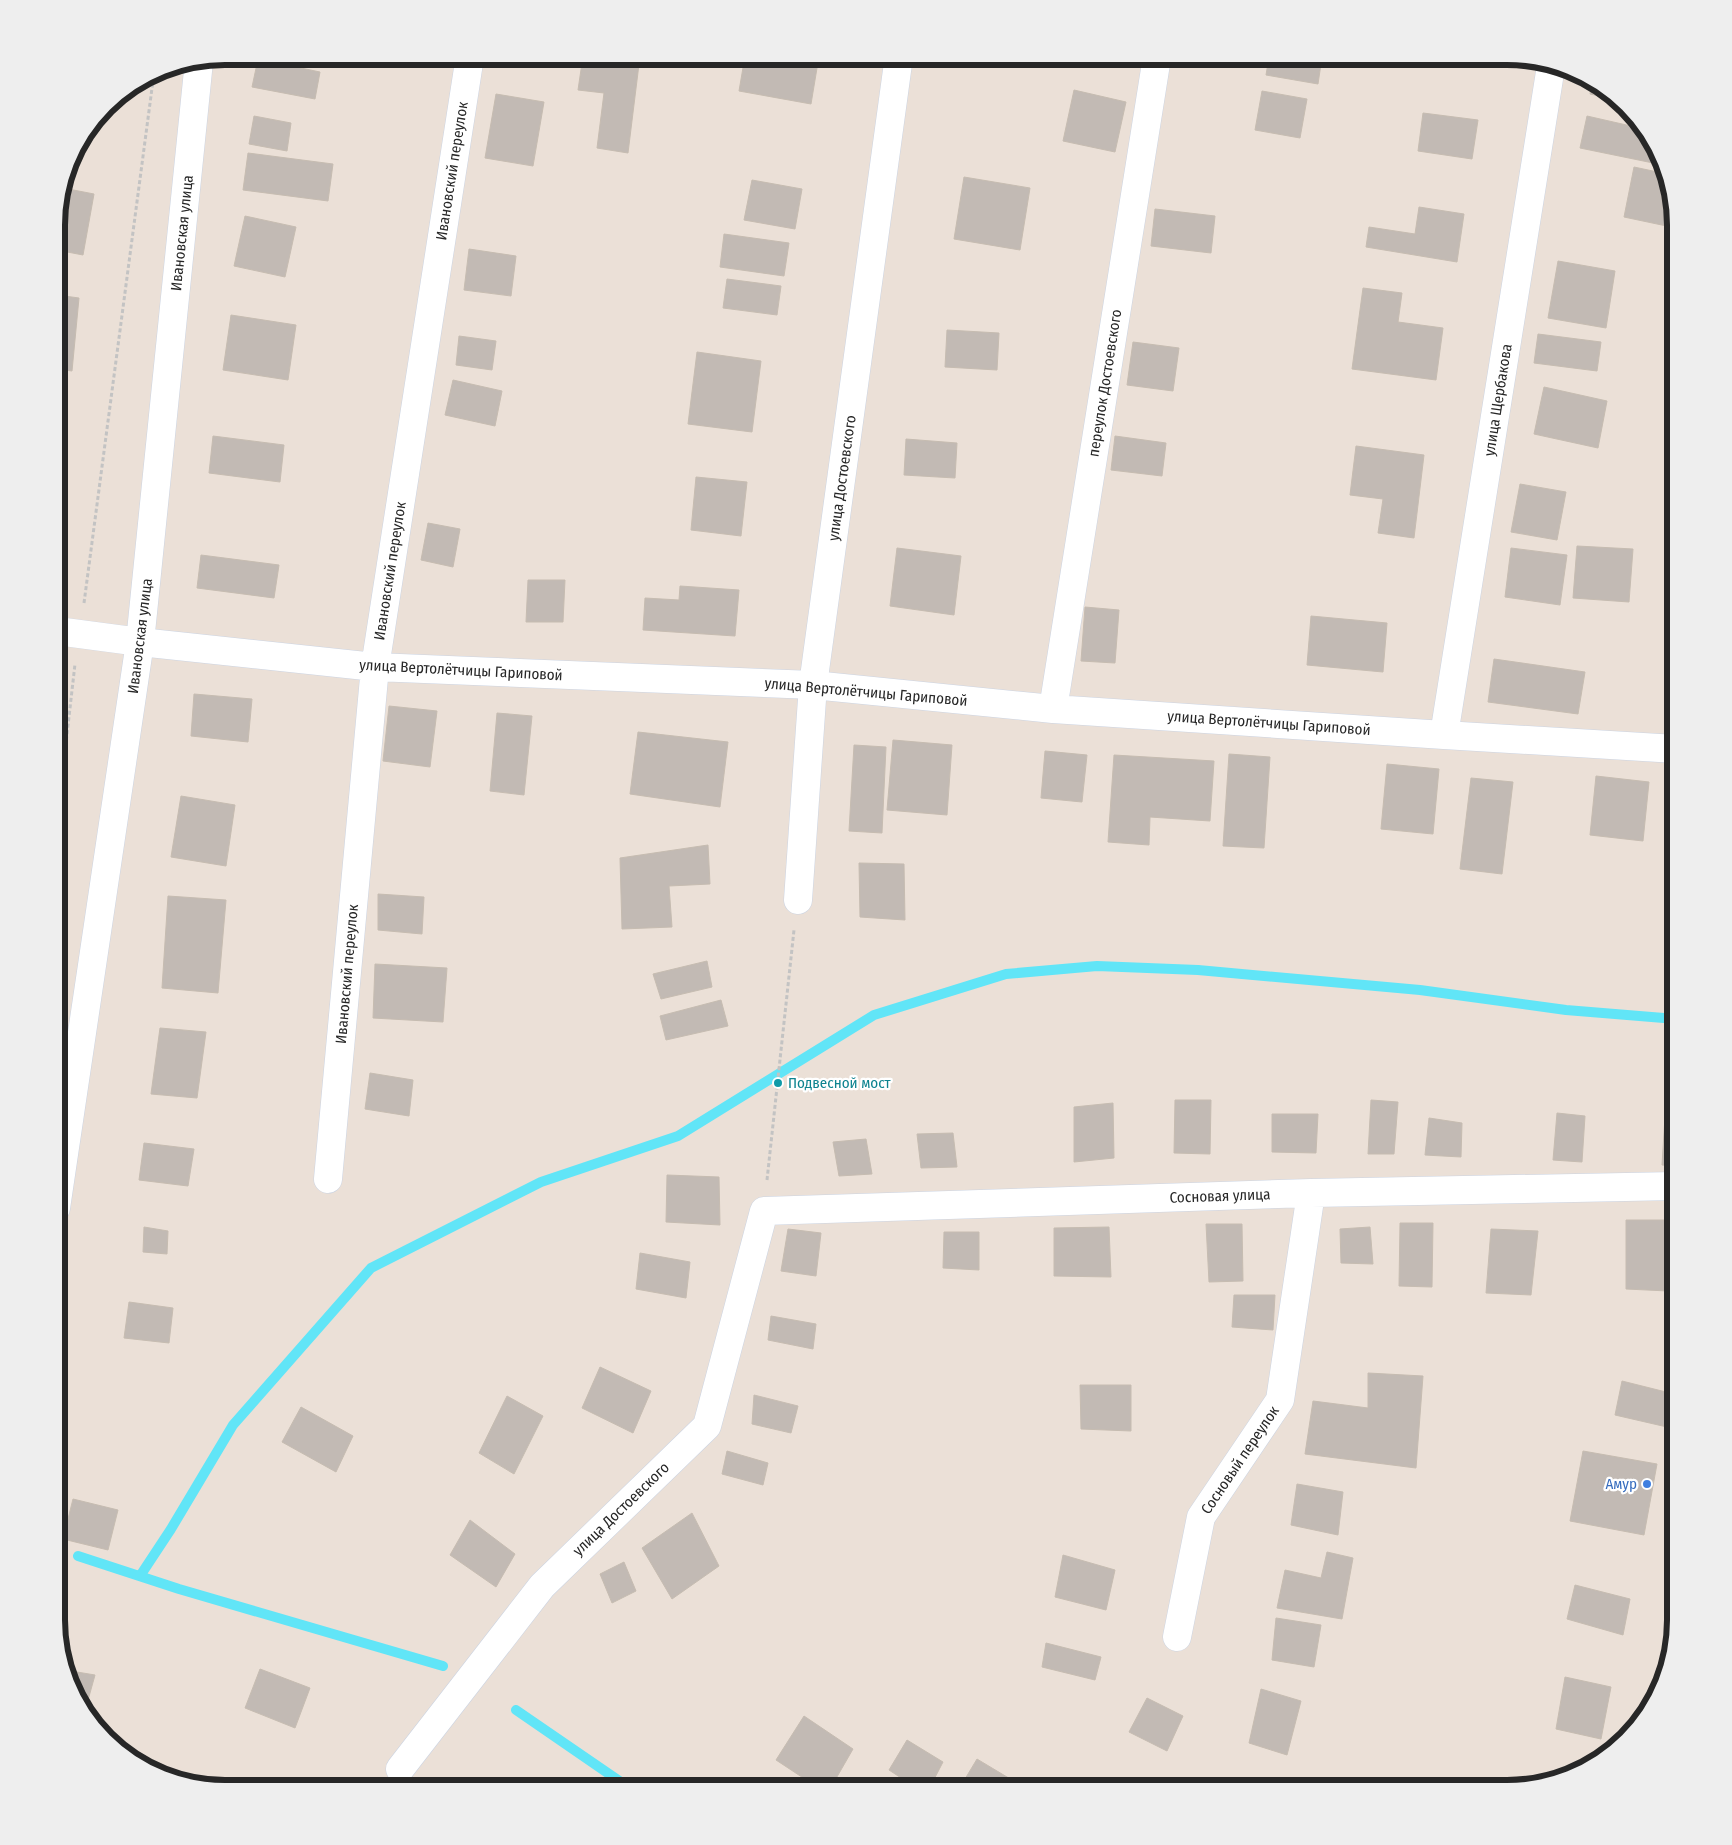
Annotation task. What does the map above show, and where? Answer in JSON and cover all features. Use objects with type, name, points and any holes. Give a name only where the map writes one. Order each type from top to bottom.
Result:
[{"type":"street","name":"Ивановский переулок","points":[[328,1179],[375,667],[469,65]]},
{"type":"street","name":"улица Достоевского","points":[[798,900],[813,685],[898,65]]},
{"type":"street","name":"переулок Достоевского","points":[[1053,709],[1157,65]]},
{"type":"street","name":"Ивановская улица","points":[[65,1147],[140,642],[198,67]]},
{"type":"street","name":"улица Щербакова","points":[[1444,735],[1550,71]]},
{"type":"street","name":"улица Вертолётчицы Гариповой","points":[[68,632],[140,642],[375,667],[813,685],[1053,709],[1667,748]]},
{"type":"street","name":"Сосновая улица","points":[[764,1211],[1311,1193],[1667,1186]]},
{"type":"street","name":"Сосновый переулок","points":[[1177,1637],[1201,1517],[1280,1400],[1311,1193]]},
{"type":"street","name":"улица Достоевского","points":[[400,1769],[542,1586],[708,1426],[764,1211]]},
{"type":"path","points":[[65,682],[68,632],[153,83]]},
{"type":"path","points":[[764,1211],[798,900]]},
{"type":"building","points":[[257,65],[287,65],[320,72],[315,99],[252,87]]},
{"type":"building","points":[[582,65],[639,65],[628,153],[597,148],[604,93],[578,90]]},
{"type":"building","points":[[743,65],[818,65],[811,104],[739,91]]},
{"type":"building","points":[[1268,65],[1321,65],[1318,84],[1266,75]]},
{"type":"building","points":[[1591,89],[1602,97],[1590,94]]},
{"type":"building","points":[[1074,90],[1126,102],[1115,152],[1063,141]]},
{"type":"building","points":[[1262,91],[1307,99],[1300,138],[1255,130]]},
{"type":"building","points":[[496,94],[544,102],[533,166],[485,158]]},
{"type":"building","points":[[1423,113],[1478,120],[1472,159],[1418,151]]},
{"type":"building","points":[[254,116],[291,123],[287,151],[249,144]]},
{"type":"building","points":[[1587,116],[1633,126],[1646,145],[1655,163],[1580,148]]},
{"type":"building","points":[[248,153],[333,164],[328,201],[243,190]]},
{"type":"building","points":[[1634,167],[1658,172],[1664,194],[1667,226],[1624,217]]},
{"type":"building","points":[[964,177],[1030,188],[1020,250],[954,239]]},
{"type":"building","points":[[752,180],[802,189],[795,229],[744,220]]},
{"type":"building","points":[[69,189],[94,194],[83,255],[65,252],[65,215]]},
{"type":"building","points":[[1419,207],[1464,214],[1457,262],[1366,247],[1369,227],[1415,234]]},
{"type":"building","points":[[1155,209],[1215,216],[1211,253],[1151,246]]},
{"type":"building","points":[[245,216],[296,227],[285,277],[234,266]]},
{"type":"building","points":[[724,234],[789,243],[784,276],[720,267]]},
{"type":"building","points":[[469,249],[516,256],[511,296],[464,290]]},
{"type":"building","points":[[1558,261],[1615,271],[1606,328],[1548,318]]},
{"type":"building","points":[[727,279],[781,286],[777,315],[723,308]]},
{"type":"building","points":[[1363,288],[1402,293],[1398,322],[1443,328],[1436,380],[1352,369]]},
{"type":"building","points":[[65,296],[79,298],[72,371],[65,370]]},
{"type":"building","points":[[231,315],[296,325],[288,380],[223,370]]},
{"type":"building","points":[[947,330],[999,333],[997,370],[945,367]]},
{"type":"building","points":[[1538,334],[1601,342],[1597,371],[1534,363]]},
{"type":"building","points":[[459,336],[496,341],[492,370],[456,365]]},
{"type":"building","points":[[1133,342],[1179,348],[1173,391],[1127,385]]},
{"type":"building","points":[[697,352],[761,361],[752,432],[688,424]]},
{"type":"building","points":[[453,380],[502,391],[495,426],[445,415]]},
{"type":"building","points":[[1544,387],[1607,401],[1598,448],[1534,434]]},
{"type":"building","points":[[213,436],[284,445],[280,482],[209,473]]},
{"type":"building","points":[[1115,436],[1166,443],[1162,476],[1111,470]]},
{"type":"building","points":[[906,439],[957,443],[955,478],[904,475]]},
{"type":"building","points":[[1356,446],[1424,455],[1414,538],[1378,533],[1383,499],[1350,495]]},
{"type":"building","points":[[696,477],[747,482],[741,536],[691,530]]},
{"type":"building","points":[[1520,484],[1566,492],[1557,540],[1511,532]]},
{"type":"building","points":[[428,523],[460,529],[453,567],[421,560]]},
{"type":"building","points":[[1577,546],[1633,549],[1629,602],[1573,598]]},
{"type":"building","points":[[897,548],[961,556],[954,615],[890,606]]},
{"type":"building","points":[[1511,548],[1567,555],[1560,605],[1505,597]]},
{"type":"building","points":[[201,555],[279,565],[274,598],[197,588]]},
{"type":"building","points":[[528,580],[565,580],[563,622],[526,622]]},
{"type":"building","points":[[680,586],[739,590],[735,636],[643,630],[645,598],[679,600]]},
{"type":"building","points":[[1085,607],[1119,610],[1115,663],[1081,661]]},
{"type":"building","points":[[1311,616],[1387,623],[1383,672],[1307,665]]},
{"type":"building","points":[[1494,659],[1585,672],[1578,714],[1488,702]]},
{"type":"building","points":[[194,694],[252,699],[248,742],[191,736]]},
{"type":"building","points":[[389,706],[437,711],[430,767],[383,761]]},
{"type":"building","points":[[497,713],[532,716],[524,795],[490,791]]},
{"type":"building","points":[[638,732],[728,742],[720,807],[630,794]]},
{"type":"building","points":[[893,740],[952,745],[947,815],[887,810]]},
{"type":"building","points":[[854,745],[886,747],[882,833],[849,831]]},
{"type":"building","points":[[1045,751],[1087,755],[1082,802],[1041,798]]},
{"type":"building","points":[[1229,754],[1270,757],[1264,848],[1223,846]]},
{"type":"building","points":[[1114,755],[1214,761],[1210,821],[1150,817],[1149,845],[1108,842]]},
{"type":"building","points":[[1387,764],[1439,769],[1433,834],[1381,829]]},
{"type":"building","points":[[1596,776],[1649,782],[1643,841],[1590,835]]},
{"type":"building","points":[[1471,778],[1513,782],[1502,874],[1460,869]]},
{"type":"building","points":[[181,796],[235,805],[226,866],[171,857]]},
{"type":"building","points":[[708,845],[710,884],[669,886],[672,927],[622,929],[620,858]]},
{"type":"building","points":[[859,863],[904,864],[905,920],[860,917]]},
{"type":"building","points":[[378,894],[424,897],[422,934],[378,930]]},
{"type":"building","points":[[168,896],[226,900],[218,993],[162,988]]},
{"type":"building","points":[[707,961],[712,987],[661,999],[653,974]]},
{"type":"building","points":[[375,964],[447,968],[443,1022],[373,1018]]},
{"type":"building","points":[[721,1000],[728,1026],[666,1040],[660,1016]]},
{"type":"building","points":[[160,1028],[206,1032],[197,1098],[151,1094]]},
{"type":"building","points":[[370,1073],[413,1080],[409,1116],[365,1109]]},
{"type":"building","points":[[1175,1100],[1211,1100],[1210,1154],[1174,1153]]},
{"type":"building","points":[[1371,1100],[1398,1102],[1394,1154],[1368,1154]]},
{"type":"building","points":[[1113,1103],[1114,1158],[1074,1162],[1074,1107]]},
{"type":"building","points":[[1557,1113],[1585,1116],[1582,1162],[1553,1160]]},
{"type":"building","points":[[1272,1114],[1318,1114],[1316,1153],[1272,1152]]},
{"type":"building","points":[[1665,1117],[1667,1117],[1667,1165],[1662,1165]]},
{"type":"building","points":[[1429,1118],[1462,1123],[1461,1157],[1425,1155]]},
{"type":"building","points":[[953,1133],[957,1167],[921,1168],[917,1134]]},
{"type":"building","points":[[866,1139],[872,1174],[839,1176],[833,1142]]},
{"type":"building","points":[[144,1143],[194,1149],[188,1186],[139,1180]]},
{"type":"building","points":[[667,1175],[719,1177],[720,1225],[666,1222]]},
{"type":"building","points":[[1626,1220],[1667,1220],[1667,1291],[1626,1289]]},
{"type":"building","points":[[1400,1223],[1433,1223],[1432,1287],[1399,1286]]},
{"type":"building","points":[[1206,1224],[1242,1224],[1243,1281],[1209,1282]]},
{"type":"building","points":[[144,1227],[168,1231],[167,1254],[143,1252]]},
{"type":"building","points":[[1109,1227],[1111,1277],[1054,1276],[1054,1228]]},
{"type":"building","points":[[1370,1227],[1373,1264],[1341,1263],[1340,1229]]},
{"type":"building","points":[[788,1229],[821,1233],[816,1276],[781,1271]]},
{"type":"building","points":[[1491,1229],[1538,1231],[1531,1295],[1486,1293]]},
{"type":"building","points":[[944,1232],[979,1232],[979,1270],[943,1268]]},
{"type":"building","points":[[640,1253],[690,1262],[686,1298],[636,1289]]},
{"type":"building","points":[[1234,1295],[1275,1295],[1273,1330],[1232,1327]]},
{"type":"building","points":[[129,1302],[173,1308],[169,1343],[124,1338]]},
{"type":"building","points":[[771,1316],[816,1324],[813,1349],[768,1340]]},
{"type":"building","points":[[600,1367],[651,1391],[633,1433],[582,1408]]},
{"type":"building","points":[[1368,1373],[1423,1376],[1416,1468],[1305,1454],[1313,1401],[1368,1408]]},
{"type":"building","points":[[1622,1381],[1667,1392],[1667,1427],[1615,1415]]},
{"type":"building","points":[[1080,1385],[1131,1385],[1131,1431],[1081,1429]]},
{"type":"building","points":[[754,1395],[798,1406],[791,1433],[752,1424]]},
{"type":"building","points":[[507,1396],[543,1416],[514,1474],[479,1453]]},
{"type":"building","points":[[301,1407],[353,1436],[336,1472],[282,1442]]},
{"type":"building","points":[[727,1451],[768,1463],[763,1485],[722,1474]]},
{"type":"building","points":[[1583,1451],[1657,1464],[1644,1535],[1570,1521]]},
{"type":"building","points":[[1297,1484],[1343,1492],[1338,1535],[1291,1525]]},
{"type":"building","points":[[73,1499],[118,1510],[108,1550],[65,1539],[65,1531]]},
{"type":"building","points":[[692,1513],[719,1566],[672,1599],[642,1548]]},
{"type":"building","points":[[470,1520],[515,1554],[496,1587],[450,1555]]},
{"type":"building","points":[[1327,1552],[1353,1558],[1342,1619],[1277,1608],[1285,1570],[1321,1578]]},
{"type":"building","points":[[1063,1555],[1115,1570],[1106,1610],[1055,1597]]},
{"type":"building","points":[[624,1562],[636,1591],[612,1603],[600,1574]]},
{"type":"building","points":[[1575,1585],[1630,1599],[1623,1635],[1567,1619]]},
{"type":"building","points":[[1276,1618],[1321,1625],[1314,1667],[1272,1660]]},
{"type":"building","points":[[1046,1643],[1101,1657],[1095,1680],[1042,1667]]},
{"type":"building","points":[[260,1669],[310,1688],[295,1728],[245,1708]]},
{"type":"building","points":[[74,1672],[95,1675],[87,1702]]},
{"type":"building","points":[[1565,1677],[1611,1687],[1601,1739],[1556,1729]]},
{"type":"building","points":[[1261,1689],[1301,1701],[1287,1755],[1249,1743]]},
{"type":"building","points":[[1147,1698],[1183,1716],[1167,1751],[1129,1732]]},
{"type":"building","points":[[804,1716],[853,1749],[835,1780],[806,1780],[776,1760]]},
{"type":"building","points":[[907,1740],[943,1762],[934,1780],[904,1780],[889,1770]]},
{"type":"building","points":[[977,1759],[1012,1780],[964,1780]]},
{"type":"waterway","points":[[140,1576],[171,1529],[233,1425],[371,1268],[541,1182],[678,1136],[874,1015],[1006,974],[1097,966],[1198,970],[1420,990],[1566,1010],[1667,1018]]},
{"type":"waterway","points":[[78,1556],[179,1589],[443,1666]]},
{"type":"waterway","points":[[516,1710],[618,1780]]},
{"type":"place","name":"Подвесной мост","points":[[778,1083]]},
{"type":"place","name":"Амур","points":[[1647,1484]]}]
